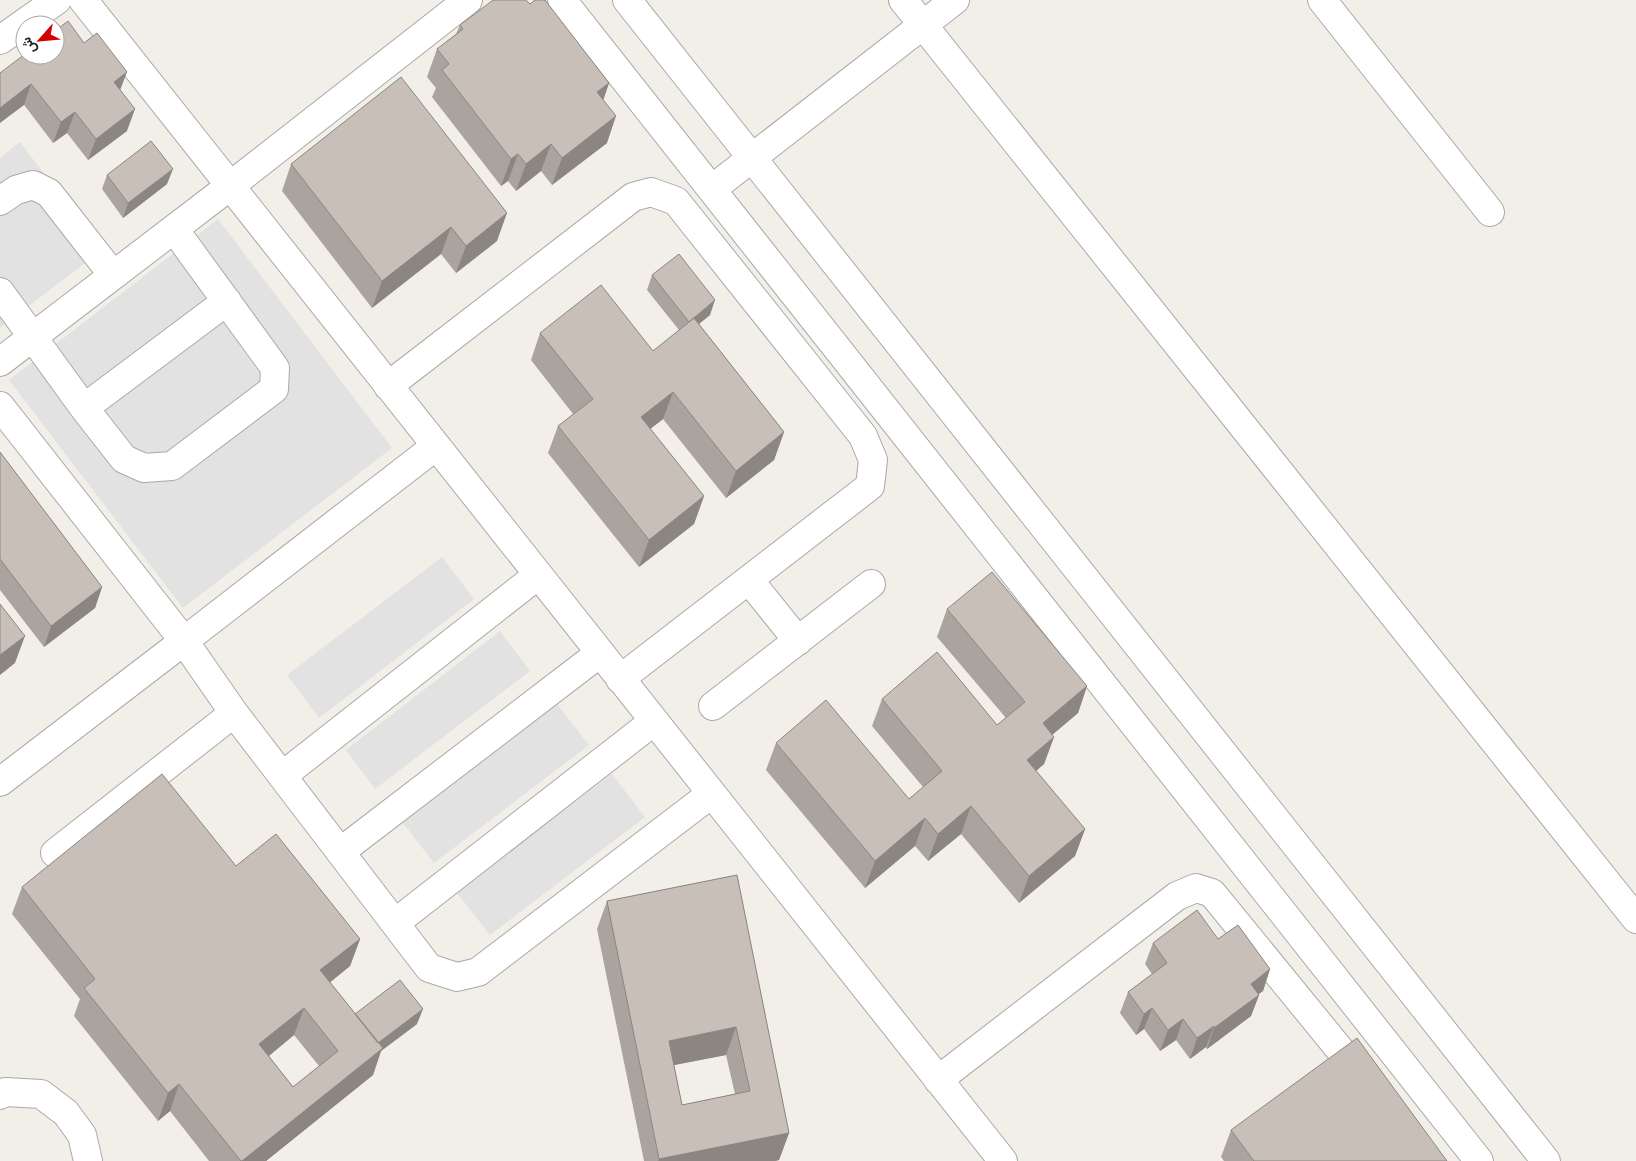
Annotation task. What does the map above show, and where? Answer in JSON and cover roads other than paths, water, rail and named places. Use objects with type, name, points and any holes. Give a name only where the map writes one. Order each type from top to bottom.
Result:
[{"type":"lane","points":[[0,40],[57,0]]},
{"type":"lane","points":[[83,0],[938,1080],[989,1156]]},
{"type":"lane","points":[[0,362],[230,186],[468,0]]},
{"type":"lane","points":[[562,0],[1479,1161]]},
{"type":"lane","points":[[626,0],[1546,1161]]},
{"type":"lane","points":[[903,0],[1636,919]]},
{"type":"lane","points":[[712,189],[955,0]]},
{"type":"lane","points":[[1322,0],[1490,212]]},
{"type":"lane","points":[[0,202],[16,190],[33,185],[48,193],[114,275]]},
{"type":"lane","points":[[388,386],[633,197],[651,192],[676,201],[863,436],[873,460],[870,486],[620,679]]},
{"type":"lane","points":[[0,292],[32,339],[124,459],[144,468],[172,466],[274,389],[275,368],[174,229]]},
{"type":"lane","points":[[84,408],[226,301]]},
{"type":"lane","points":[[2,411],[184,641],[234,714],[429,968],[456,977],[478,972],[711,794]]},
{"type":"lane","points":[[0,782],[436,446]]},
{"type":"lane","points":[[282,776],[538,575]]},
{"type":"lane","points":[[749,580],[798,640]]},
{"type":"lane","points":[[713,706],[871,584]]},
{"type":"lane","points":[[340,852],[600,653]]},
{"type":"lane","points":[[55,853],[234,714]]},
{"type":"lane","points":[[395,923],[654,721]]},
{"type":"lane","points":[[938,1080],[1177,896],[1196,888],[1212,893],[1381,1100]]},
{"type":"lane","points":[[0,1095],[5,1092],[41,1094],[66,1113],[82,1135],[88,1161]]}]
